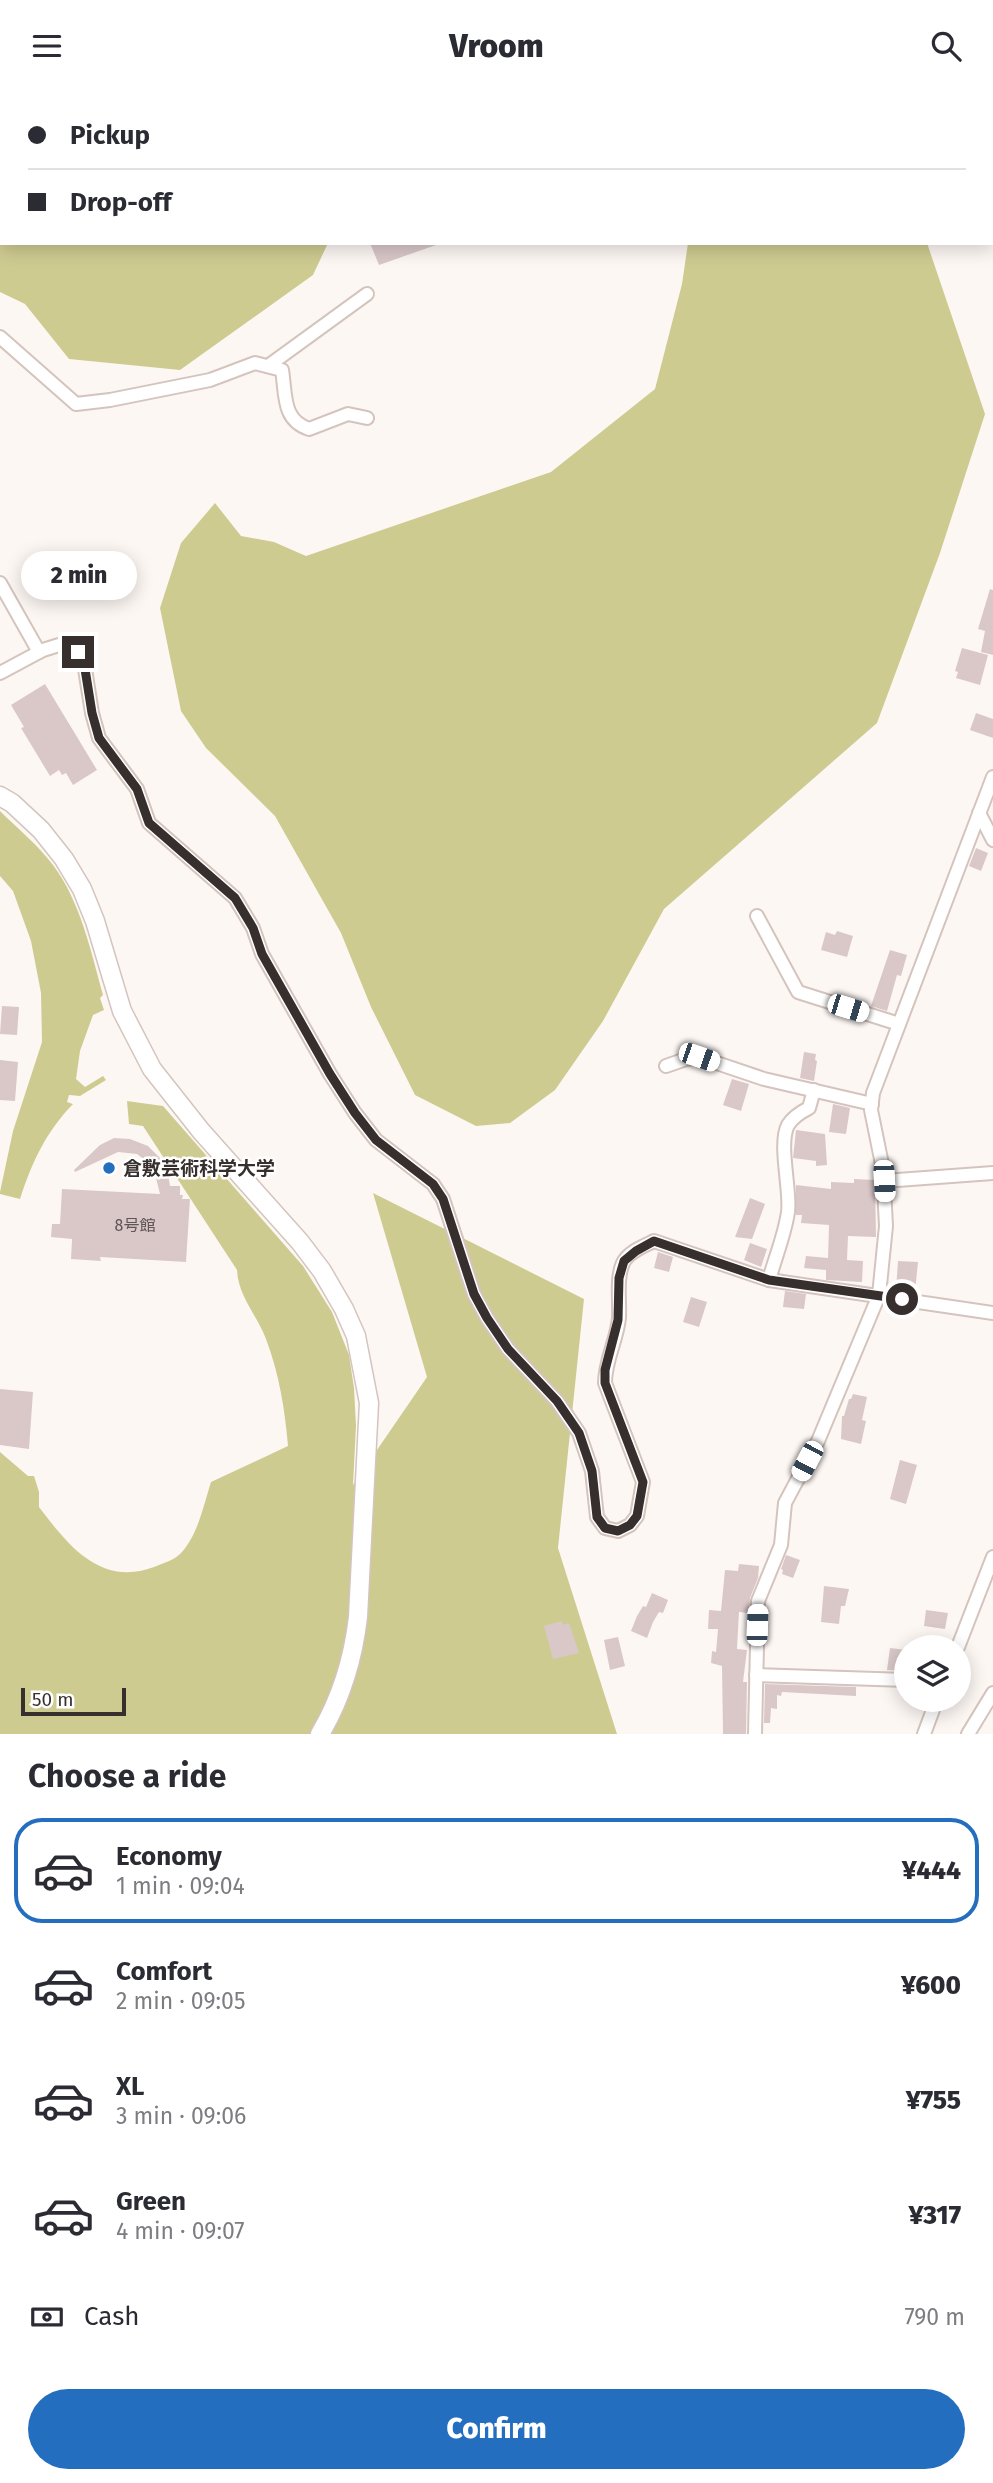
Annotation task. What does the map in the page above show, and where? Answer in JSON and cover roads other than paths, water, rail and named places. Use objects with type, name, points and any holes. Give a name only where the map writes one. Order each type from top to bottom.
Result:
[{"type":"street","points":[[268,366],[367,294]]},
{"type":"street","points":[[0,337],[39,368],[76,404],[210,380],[255,363],[282,370],[289,415],[296,425],[309,429],[348,414],[367,418]]},
{"type":"street","points":[[0,583],[39,652]]},
{"type":"street","points":[[0,673],[39,652],[59,645],[78,652],[85,669],[99,738],[137,789],[149,823],[235,898],[253,928],[262,954],[355,1113],[376,1140],[433,1184],[443,1199],[474,1294],[487,1318],[508,1349],[557,1401],[579,1433],[592,1471],[597,1517],[605,1528],[618,1531],[630,1525],[637,1516],[643,1482],[605,1383],[605,1370],[618,1320],[619,1278],[624,1261],[654,1241],[769,1280],[993,1313]]},
{"type":"street","points":[[755,1734],[758,1601],[781,1545],[785,1503],[818,1441],[879,1295],[886,1226],[884,1181],[872,1104],[873,1093],[993,777]]},
{"type":"street","points":[[0,796],[12,803],[41,830],[64,859],[82,889],[95,921],[122,1011],[152,1069],[201,1131],[300,1242],[322,1271],[356,1336],[369,1402],[358,1617],[354,1652],[345,1682],[335,1710],[320,1734]]},
{"type":"street","points":[[979,813],[993,840]]},
{"type":"street","points":[[758,916],[798,992],[899,1024]]},
{"type":"street","points":[[666,1066],[699,1057],[764,1079],[872,1104]]},
{"type":"street","points":[[769,1280],[788,1211],[784,1167],[787,1127],[797,1115],[809,1108],[814,1090]]},
{"type":"street","points":[[884,1181],[993,1173]]},
{"type":"street","points":[[963,1635],[993,1557]]},
{"type":"street","points":[[755,1675],[894,1680]]},
{"type":"street","points":[[968,1734],[993,1693]]},
{"type":"street","points":[[924,1734],[932,1712]]},
{"type":"place","name":"倉敷芸術科学大学","points":[[109,1168]]}]
